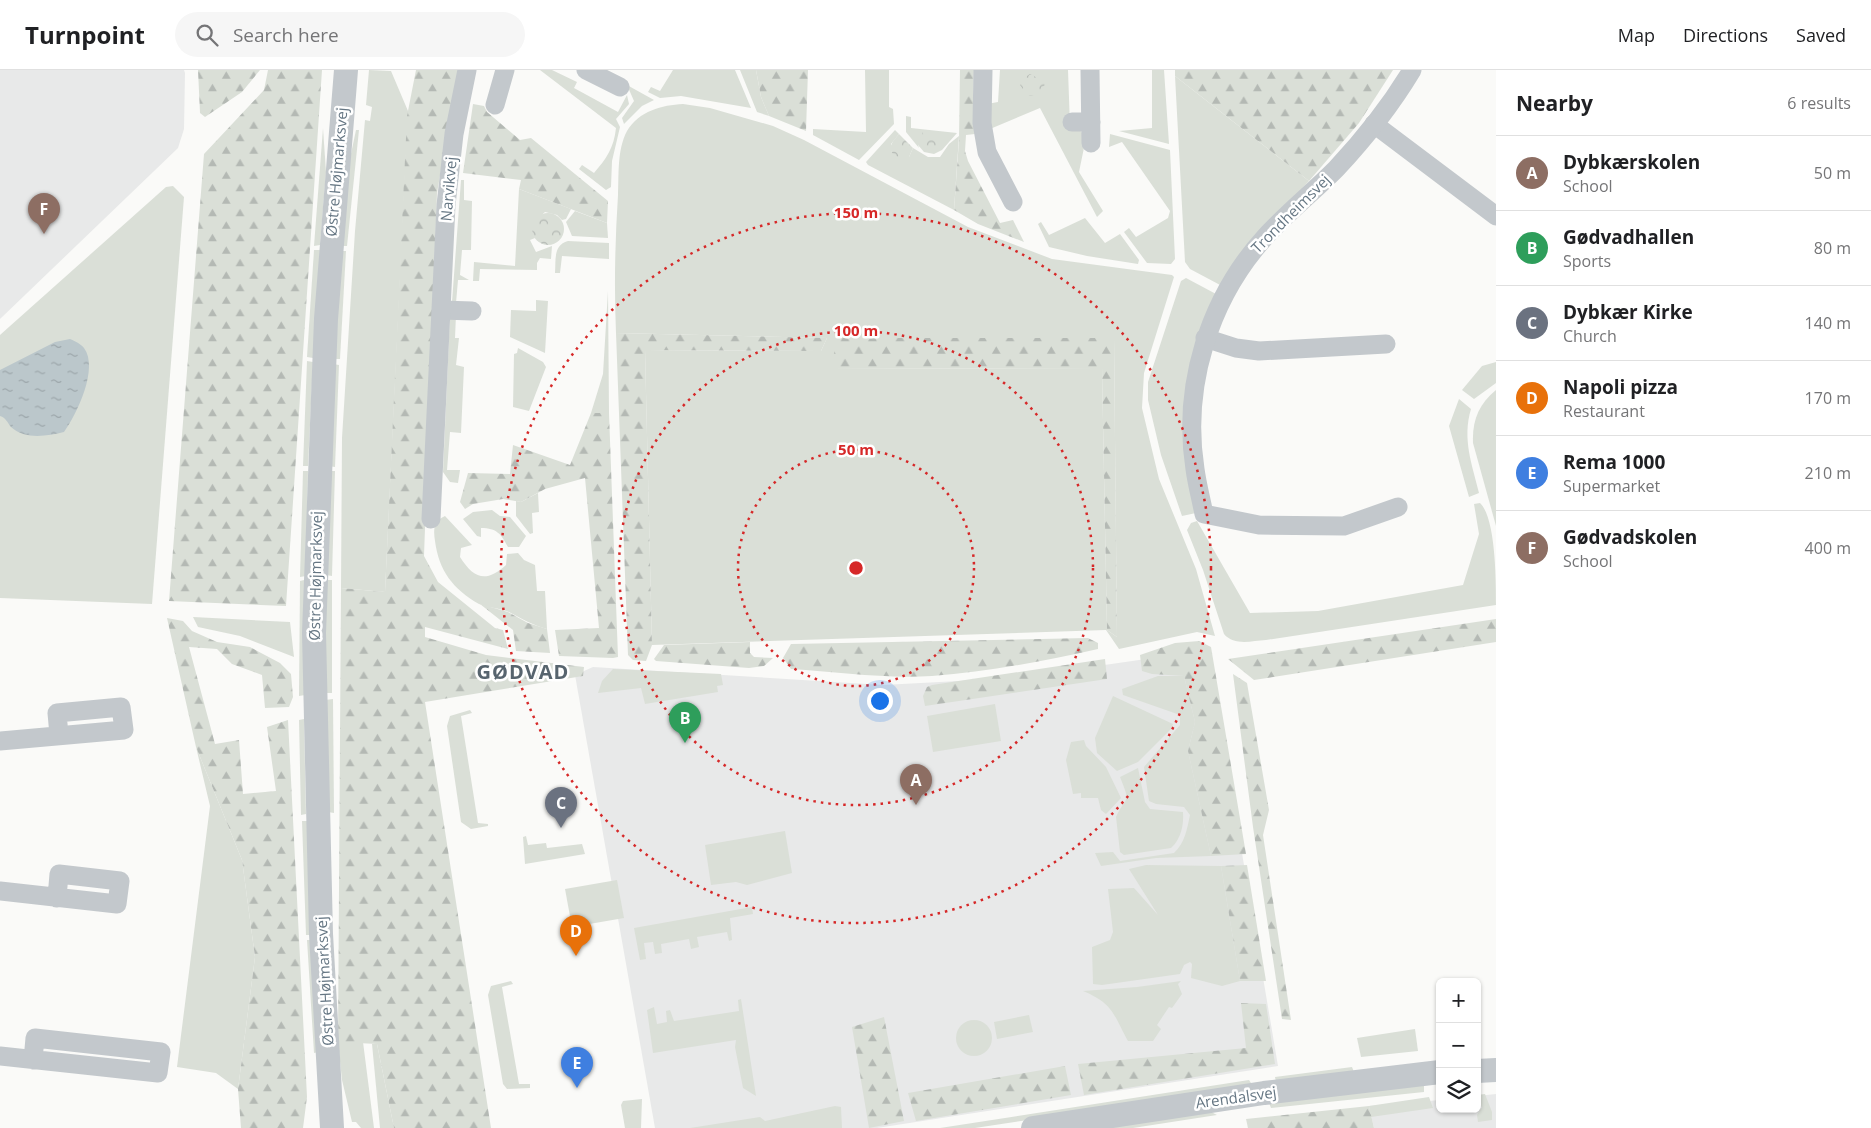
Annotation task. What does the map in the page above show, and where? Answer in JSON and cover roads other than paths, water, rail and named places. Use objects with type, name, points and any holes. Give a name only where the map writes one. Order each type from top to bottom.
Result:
[{"type":"street","name":"Østre Højmarksvej","points":[[332,1128],[331,1083],[321,934],[314,624],[326,319],[346,70]]},
{"type":"street","name":"Narvikvej","points":[[431,519],[446,205],[454,134],[467,70]]},
{"type":"street","points":[[495,105],[505,70]]},
{"type":"street","points":[[586,70],[620,87]]},
{"type":"street","points":[[983,70],[982,123],[987,152],[1013,202]]},
{"type":"street","points":[[1090,70],[1091,143]]},
{"type":"street","name":"Trondheimsvej","points":[[1398,507],[1344,526],[1259,525],[1204,514],[1195,468],[1192,421],[1195,384],[1205,338],[1225,293],[1245,262],[1265,237],[1336,168],[1374,124],[1412,70]]},
{"type":"street","points":[[1072,122],[1091,122]]},
{"type":"street","points":[[1374,124],[1496,216]]},
{"type":"street","points":[[442,310],[472,311]]},
{"type":"street","points":[[1205,338],[1236,348],[1259,351],[1386,344]]},
{"type":"street","points":[[0,741],[59,735]]},
{"type":"street","points":[[0,891],[57,898]]},
{"type":"street","points":[[0,1056],[33,1060],[158,1073],[161,1052],[35,1038],[33,1060]]},
{"type":"street","points":[[96,1066],[98,1045]]},
{"type":"street","points":[[1481,1071],[1496,1070]]},
{"type":"street","name":"Arendalsvej","points":[[1033,1128],[1274,1092],[1436,1072]]},
{"type":"street","name":"Østre Højmarksvej","points":[[331,1083],[339,1128]]},
{"type":"water","points":[[70,339],[84,348],[88,357],[89,367],[85,391],[75,414],[64,432],[36,436],[17,431],[0,416],[0,370],[55,342]]},
{"type":"place","name":"Gødvadskolen","points":[[44,234]]},
{"type":"place","name":"Gødvadhallen","points":[[685,743]]},
{"type":"place","name":"Dybkærskolen","points":[[916,805]]},
{"type":"place","name":"Dybkær Kirke","points":[[561,828]]},
{"type":"place","name":"Napoli pizza","points":[[576,956]]},
{"type":"place","name":"Rema 1000","points":[[577,1088]]},
{"type":"district","name":"GØDVAD","points":[[523,672]]}]
